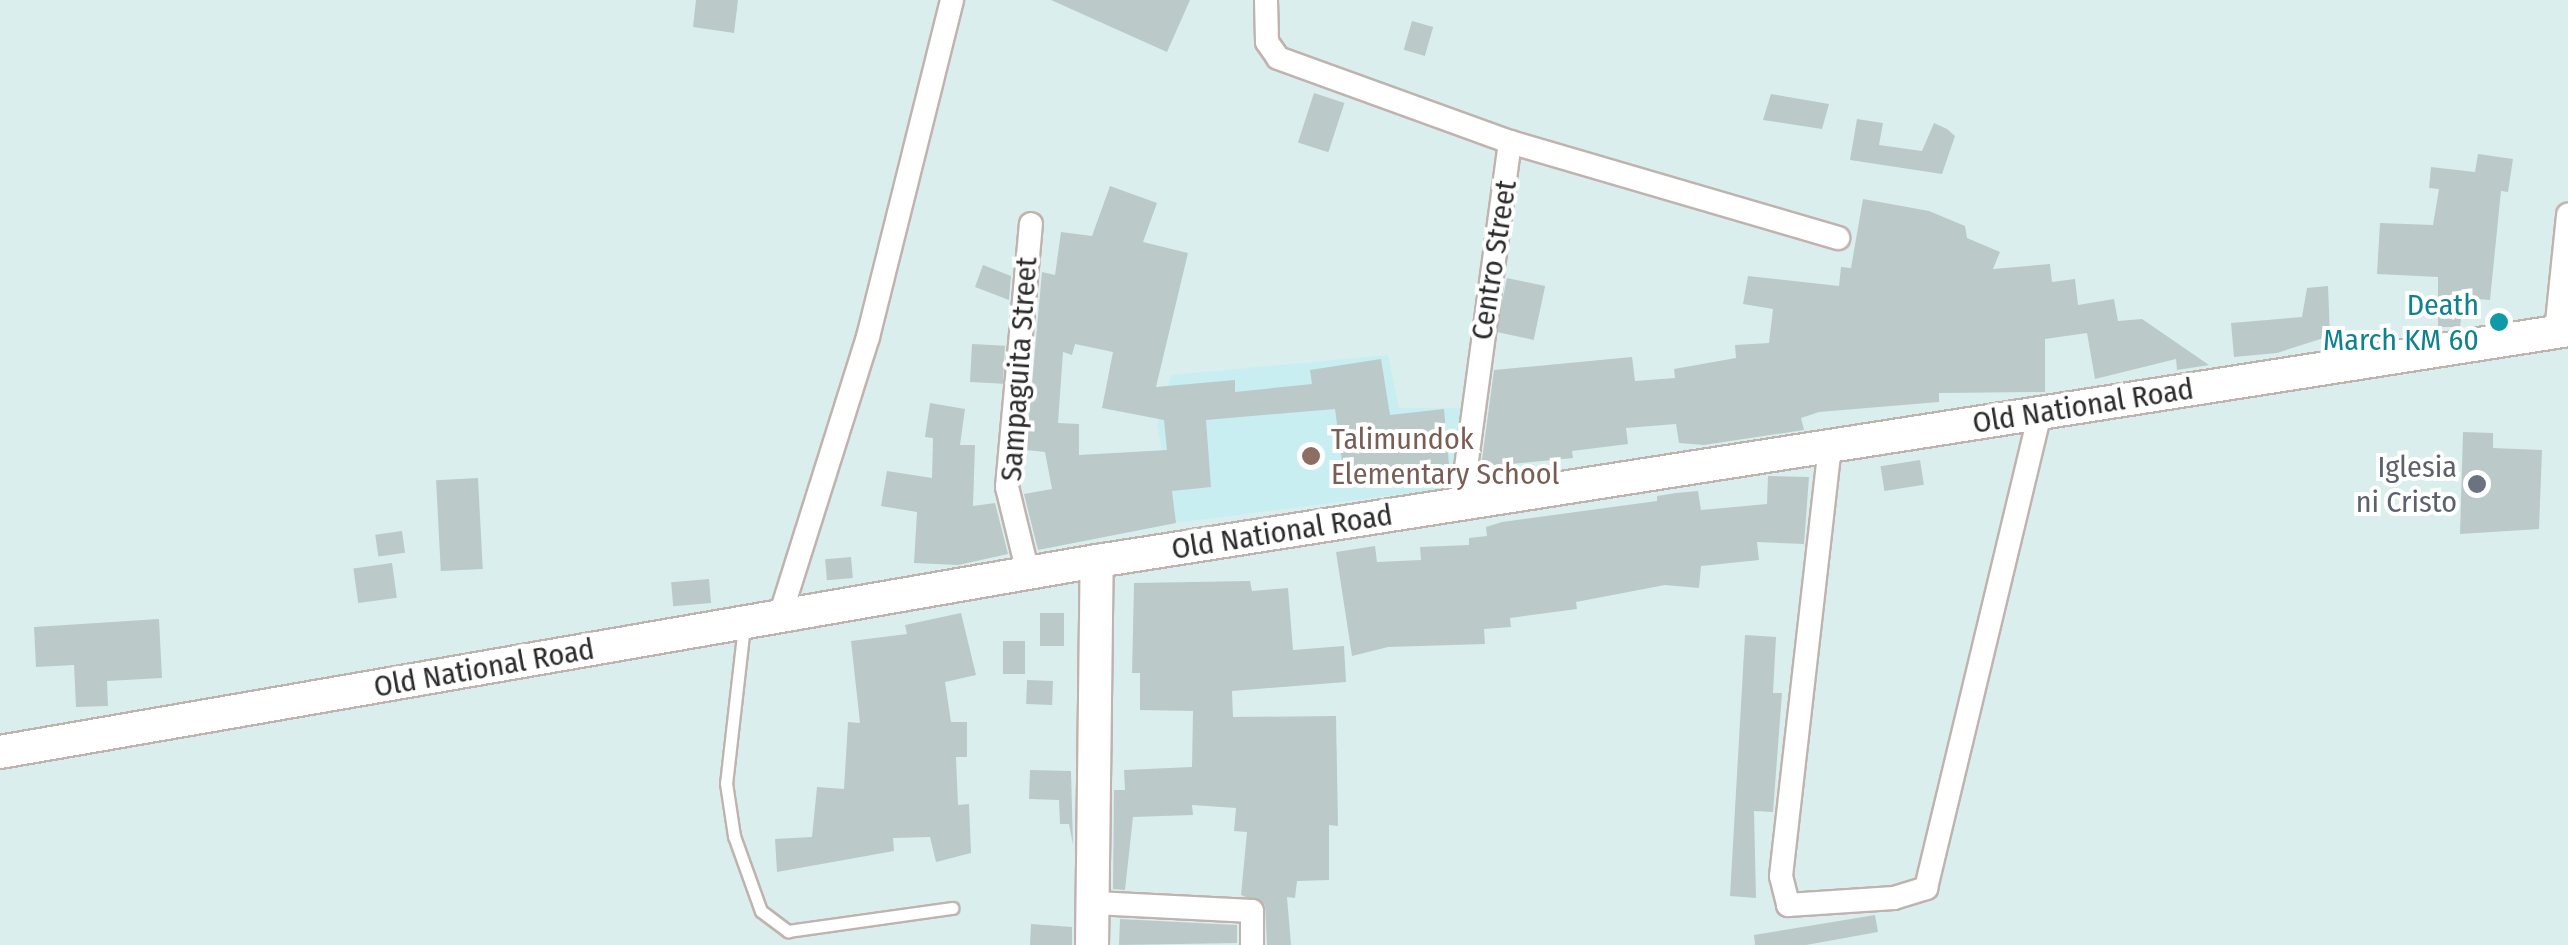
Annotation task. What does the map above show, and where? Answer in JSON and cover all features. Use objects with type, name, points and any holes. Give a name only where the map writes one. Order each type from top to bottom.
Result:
[{"type":"main road","name":"Old National Road","points":[[0,752],[1097,561],[2562,331]]},
{"type":"main road","points":[[1092,945],[1097,561]]},
{"type":"street","points":[[780,616],[868,336],[952,0]]},
{"type":"street","name":"Centro Street","points":[[1266,0],[1267,42],[1278,58],[1510,142],[1461,504]]},
{"type":"street","points":[[1510,142],[1838,238]]},
{"type":"street","points":[[2562,331],[2568,214]]},
{"type":"street","name":"Sampaguita Street","points":[[1028,573],[1006,487],[1031,224]]},
{"type":"street","points":[[1830,446],[1781,876],[1788,904],[1894,898],[1926,888],[2040,413]]},
{"type":"street","points":[[1095,903],[1252,911],[1252,945]]},
{"type":"lane","points":[[745,622],[726,783],[734,836],[761,912],[788,931],[952,908]]},
{"type":"shaded area","name":"Talimundok Elementary School","points":[[1388,355],[1399,408],[1465,408],[1457,487],[1174,523],[1157,424],[1171,375]]},
{"type":"building","points":[[696,0],[738,0],[734,33],[693,27]]},
{"type":"building","points":[[1051,0],[1190,0],[1167,52]]},
{"type":"building","points":[[1412,21],[1433,27],[1425,56],[1404,50]]},
{"type":"building","points":[[1314,93],[1344,103],[1328,152],[1298,142]]},
{"type":"building","points":[[1771,94],[1829,104],[1822,129],[1763,120]]},
{"type":"building","points":[[1857,119],[1883,123],[1879,145],[1922,151],[1934,123],[1947,129],[1955,136],[1942,174],[1850,160]]},
{"type":"building","points":[[2478,154],[2513,159],[2508,192],[2501,191],[2490,300],[2464,298],[2460,327],[2438,327],[2438,277],[2377,274],[2380,223],[2433,225],[2439,189],[2429,188],[2431,167],[2475,172]]},
{"type":"building","points":[[1110,186],[1157,203],[1143,242],[1188,253],[1156,387],[1235,380],[1235,392],[1312,384],[1310,370],[1381,359],[1390,415],[1444,409],[1450,476],[1345,483],[1335,409],[1206,420],[1211,487],[1172,491],[1176,523],[1038,550],[1024,494],[1052,489],[1045,452],[1026,450],[1042,272],[1055,275],[1061,232],[1092,236]],"holes":[[[1075,344],[1113,352],[1102,408],[1164,420],[1167,450],[1079,455],[1079,424],[1058,423],[1063,352],[1072,355]]]},
{"type":"building","points":[[1863,199],[1929,211],[1965,226],[1967,238],[2000,252],[1993,269],[2050,264],[2052,282],[2075,279],[2078,305],[2114,299],[2118,321],[2142,319],[2209,365],[2177,370],[2176,359],[2095,379],[2087,333],[2045,339],[2045,392],[1939,393],[1939,402],[1819,412],[1801,418],[1804,430],[1704,445],[1679,443],[1676,424],[1626,428],[1628,444],[1572,451],[1573,458],[1481,467],[1494,370],[1632,357],[1635,381],[1675,378],[1674,369],[1736,358],[1735,345],[1769,343],[1773,309],[1743,304],[1748,276],[1839,286],[1841,267],[1851,268]]},
{"type":"building","points":[[983,265],[1011,276],[1009,300],[975,287]]},
{"type":"building","points":[[1507,278],[1545,286],[1534,340],[1496,332]]},
{"type":"building","points":[[2328,286],[2330,336],[2277,353],[2234,357],[2231,323],[2302,317],[2307,288]]},
{"type":"building","points":[[972,344],[1005,346],[1003,384],[970,382]]},
{"type":"building","points":[[930,403],[965,409],[960,445],[975,445],[973,506],[995,503],[1008,554],[958,565],[914,563],[917,512],[881,506],[887,471],[932,478],[933,438],[925,437]]},
{"type":"building","points":[[2463,432],[2493,433],[2493,448],[2542,450],[2539,529],[2460,534]]},
{"type":"building","points":[[1920,460],[1924,485],[1884,491],[1880,466]]},
{"type":"building","points":[[1768,476],[1809,477],[1804,544],[1757,542],[1759,560],[1701,566],[1699,588],[1665,585],[1576,602],[1577,609],[1510,618],[1511,627],[1484,629],[1485,644],[1388,647],[1352,656],[1336,552],[1375,546],[1377,562],[1421,560],[1420,547],[1469,545],[1469,538],[1487,536],[1486,527],[1502,522],[1657,501],[1657,496],[1676,493],[1698,491],[1701,510],[1767,504]]},
{"type":"building","points":[[478,478],[483,569],[441,571],[436,480]]},
{"type":"building","points":[[402,531],[405,553],[378,557],[375,535]]},
{"type":"building","points":[[851,557],[853,578],[827,580],[825,559]]},
{"type":"building","points":[[392,563],[397,598],[358,603],[353,568]]},
{"type":"building","points":[[709,579],[711,603],[673,606],[671,582]]},
{"type":"building","points":[[1250,581],[1252,591],[1288,588],[1293,650],[1344,646],[1346,682],[1232,691],[1233,717],[1336,716],[1338,826],[1329,825],[1329,880],[1297,881],[1295,898],[1287,897],[1291,945],[1267,945],[1265,905],[1241,895],[1247,832],[1234,831],[1236,808],[1192,805],[1193,815],[1133,817],[1125,890],[1113,889],[1114,790],[1125,790],[1124,770],[1192,767],[1193,711],[1140,710],[1140,673],[1132,673],[1134,583]]},
{"type":"building","points":[[961,613],[976,675],[945,682],[951,722],[967,722],[967,757],[956,757],[958,805],[969,804],[971,853],[936,862],[930,837],[893,838],[894,851],[777,872],[775,839],[812,837],[817,787],[844,789],[848,722],[860,723],[851,641],[907,634],[905,625]]},
{"type":"building","points":[[1040,613],[1064,613],[1064,646],[1040,646]]},
{"type":"building","points":[[159,619],[162,678],[107,681],[108,706],[76,707],[74,665],[36,667],[34,627]]},
{"type":"building","points":[[1745,635],[1776,637],[1773,693],[1782,693],[1773,812],[1754,811],[1756,898],[1730,896]]},
{"type":"building","points":[[1003,641],[1025,641],[1025,674],[1003,674]]},
{"type":"building","points":[[1027,680],[1053,681],[1052,705],[1026,704]]},
{"type":"building","points":[[1030,770],[1071,771],[1073,845],[1069,824],[1060,824],[1059,800],[1029,799]]},
{"type":"building","points":[[1875,915],[1878,932],[1806,945],[1755,945],[1754,935]]},
{"type":"building","points":[[1120,919],[1237,925],[1237,943],[1119,945]]},
{"type":"building","points":[[1031,924],[1072,927],[1072,945],[1030,945]]},
{"type":"place","name":"Death March KM 60","points":[[2499,322]]},
{"type":"place","name":"Talimundok Elementary School","points":[[1311,456]]},
{"type":"place","name":"Iglesia ni Cristo","points":[[2477,484]]}]
